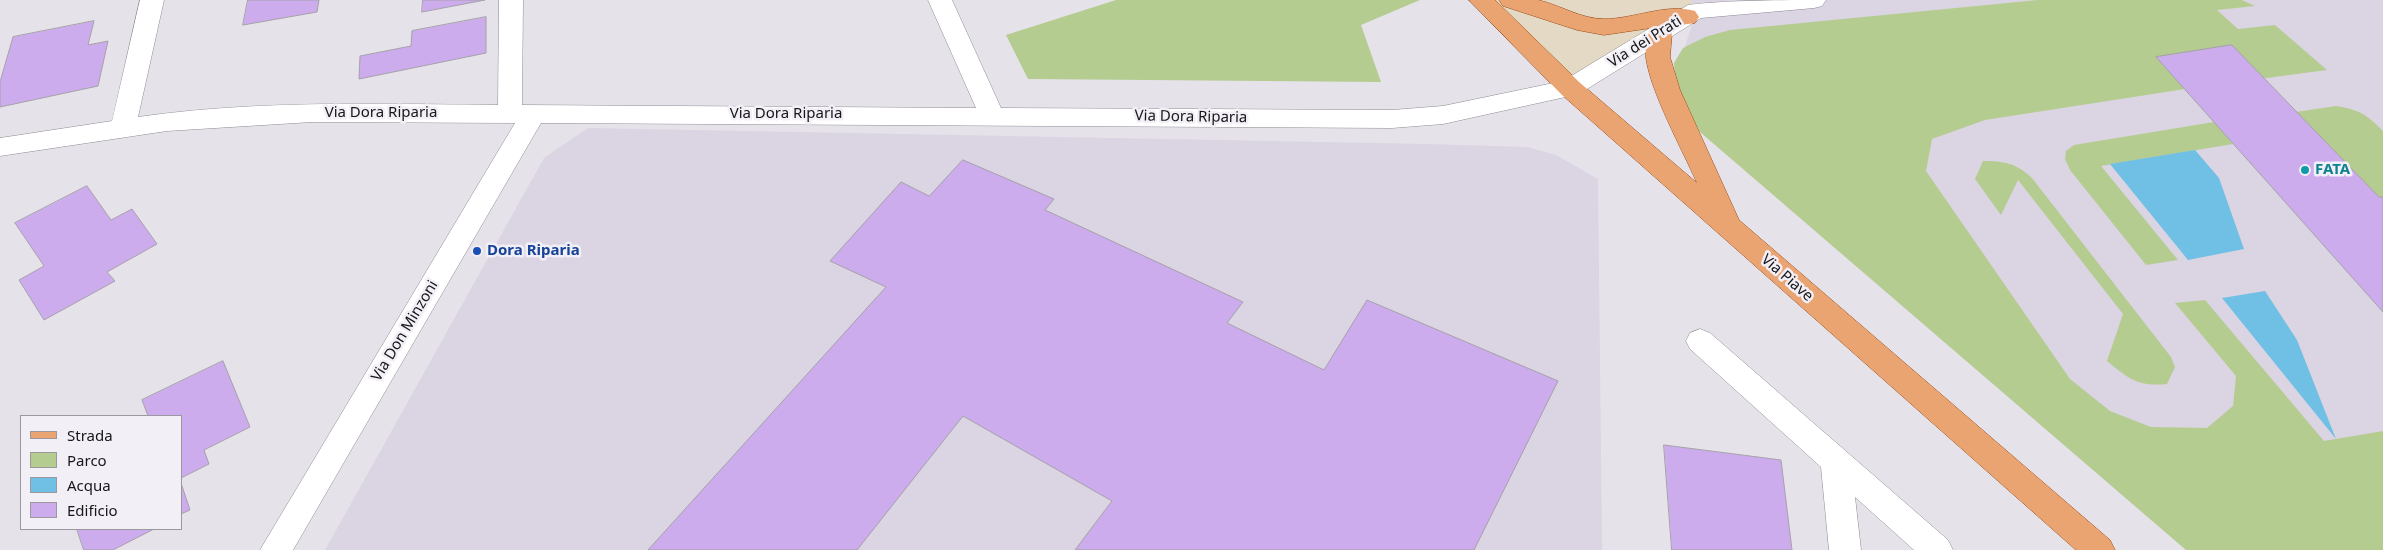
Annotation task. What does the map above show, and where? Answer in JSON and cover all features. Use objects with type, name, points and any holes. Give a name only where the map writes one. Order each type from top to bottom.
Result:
[{"type":"main road","name":"Via Piave","points":[[1481,0],[1570,88],[2099,550]]},
{"type":"main road","points":[[1511,0],[1585,24],[1604,27],[1648,20],[1692,9]]},
{"type":"main road","points":[[1660,33],[1658,58],[1668,90],[1728,226]]},
{"type":"street","points":[[123,128],[152,0]]},
{"type":"street","points":[[511,0],[522,112]]},
{"type":"street","points":[[940,0],[992,115]]},
{"type":"street","name":"Via dei Prati","points":[[1570,88],[1660,33],[1692,9],[1814,0]]},
{"type":"street","name":"Via Dora Riparia","points":[[0,147],[167,122],[312,112],[1392,119],[1443,115],[1570,88]]},
{"type":"street","name":"Via Don Minzoni","points":[[276,550],[522,112]]},
{"type":"street","points":[[1700,341],[1937,550]]},
{"type":"street","points":[[1836,461],[1845,550]]},
{"type":"shaded area","points":[[1476,0],[1691,0],[1696,11],[1570,88]]},
{"type":"shaded area","points":[[1691,0],[2383,0],[2383,550],[2186,550],[1700,132],[1676,75],[1696,12]]},
{"type":"shaded area","points":[[588,128],[1427,144],[1527,147],[1556,155],[1598,179],[1602,550],[325,550],[544,158]]},
{"type":"green space","points":[[1116,0],[1420,0],[1361,25],[1381,82],[1028,79],[1006,35]]},
{"type":"green space","points":[[2038,0],[2242,0],[2255,6],[2217,10],[2238,29],[2275,25],[2327,70],[2185,89],[1985,120],[1932,139],[1926,171],[2070,379],[2110,411],[2151,427],[2207,428],[2233,406],[2236,376],[2175,303],[2205,300],[2324,441],[2383,431],[2383,550],[2186,550],[1700,132],[1676,94],[1674,63],[1683,48],[1705,37],[1730,30]]},
{"type":"green space","points":[[2336,106],[2351,109],[2362,114],[2372,120],[2383,131],[2383,197],[2379,197],[2296,112]]},
{"type":"green space","points":[[2214,122],[2233,144],[2101,166],[2178,260],[2146,265],[2070,170],[2065,159],[2066,151],[2074,145]]},
{"type":"green space","points":[[1983,161],[2015,166],[2032,178],[2171,357],[2175,367],[2167,384],[2141,383],[2128,377],[2107,361],[2123,314],[2018,180],[2001,215],[1975,179]]},
{"type":"water","points":[[2195,150],[2219,178],[2244,249],[2188,260],[2110,164]]},
{"type":"water","points":[[2265,291],[2297,340],[2336,439],[2222,298]]},
{"type":"building","points":[[248,0],[319,0],[317,12],[243,25]]},
{"type":"building","points":[[423,0],[485,0],[422,12]]},
{"type":"building","points":[[486,17],[486,53],[359,79],[360,56],[411,46],[412,31]]},
{"type":"building","points":[[94,21],[88,45],[108,41],[98,86],[0,107],[0,82],[13,37]]},
{"type":"building","name":"FATA","points":[[2232,45],[2379,197],[2383,197],[2383,312],[2156,57]]},
{"type":"building","points":[[963,160],[1054,199],[1045,210],[1243,302],[1227,323],[1324,370],[1367,300],[1558,381],[1474,550],[1075,550],[1112,501],[963,416],[857,550],[648,550],[886,287],[830,261],[901,182],[929,196]]},
{"type":"building","points":[[87,186],[111,220],[132,209],[157,244],[107,272],[115,281],[44,320],[19,280],[44,266],[15,223]]},
{"type":"building","points":[[223,361],[250,427],[204,450],[209,464],[182,478],[182,415],[148,415],[142,400]]},
{"type":"building","points":[[1664,445],[1781,460],[1792,550],[1672,550]]},
{"type":"building","points":[[182,486],[190,510],[182,514]]},
{"type":"building","points":[[77,530],[152,530],[113,550],[84,550]]},
{"type":"place","name":"FATA","points":[[2305,170]]},
{"type":"place","name":"Dora Riparia","points":[[477,251]]}]
